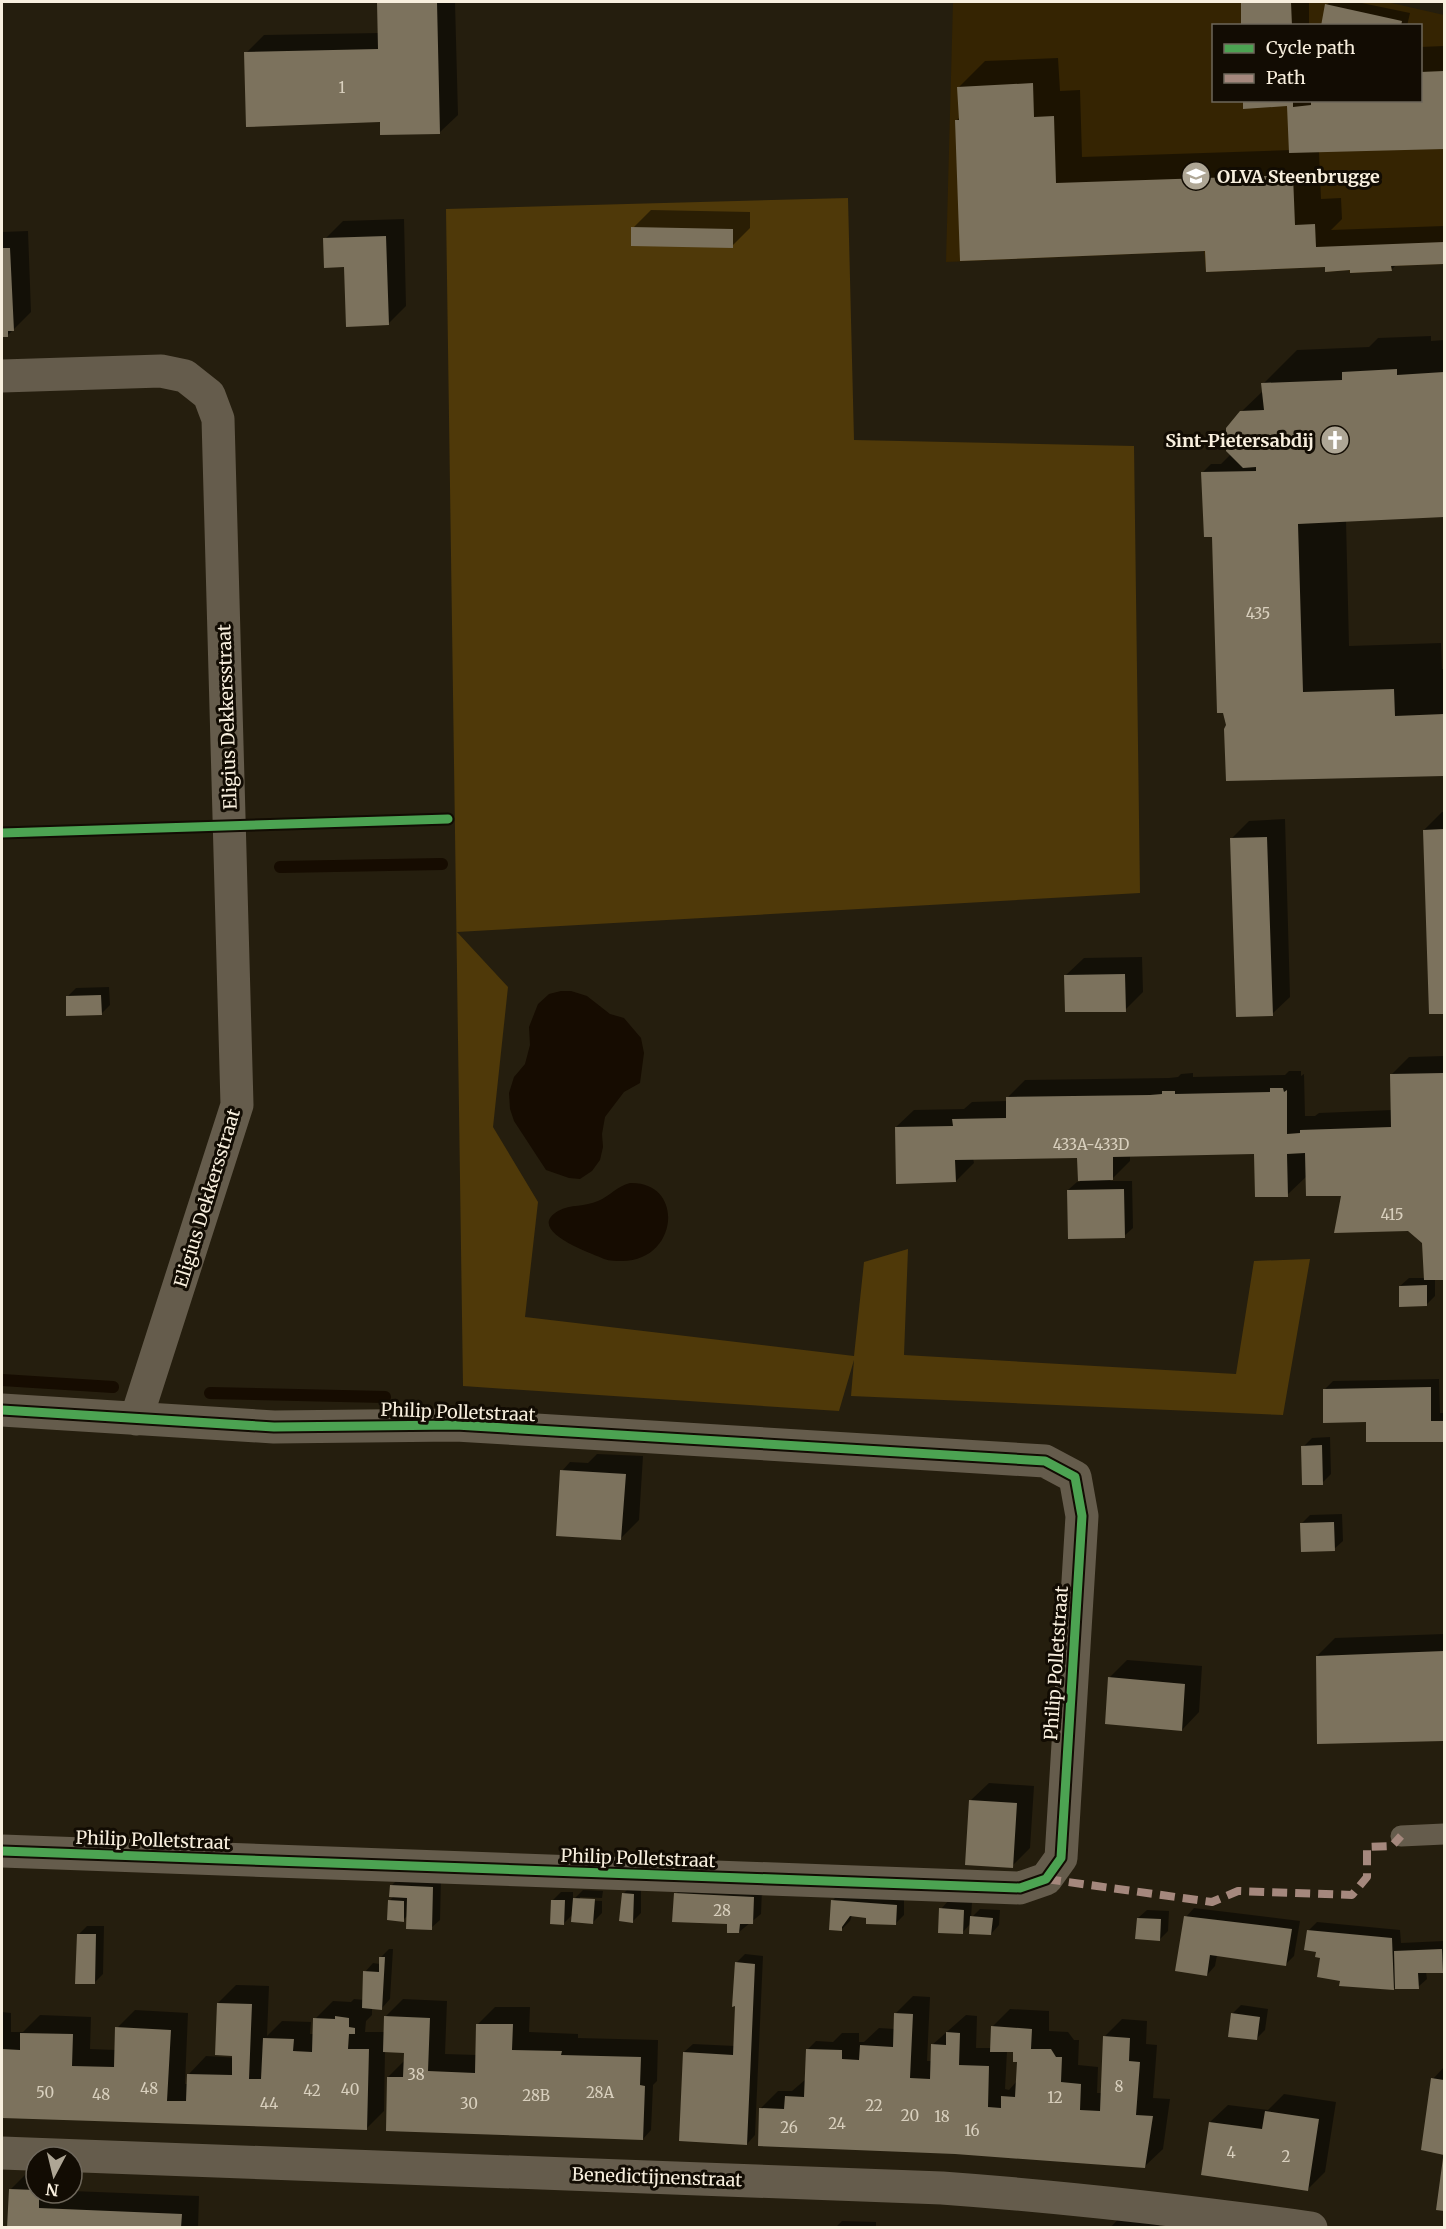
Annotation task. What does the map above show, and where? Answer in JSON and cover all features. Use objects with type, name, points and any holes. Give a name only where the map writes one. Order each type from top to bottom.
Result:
[{"type":"street","name":"Eligius Dekkersstraat","points":[[2,376],[161,371],[185,376],[209,395],[218,419],[237,1105],[136,1419]]},
{"type":"street","name":"Philip Polletstraat","points":[[2,1410],[274,1427],[456,1425],[1045,1461],[1075,1478],[1082,1516],[1061,1858],[1046,1879],[1020,1888],[2,1851]]},
{"type":"street","name":"Benedictijnenstraat","points":[[2,2153],[930,2188],[1055,2196],[1183,2219],[1311,2228]]},
{"type":"lane","points":[[1401,1836],[1444,1834]]},
{"type":"shaded area","name":"OLVA Steenbrugge","points":[[953,2],[1387,2],[1444,15],[1444,264],[1392,266],[1392,271],[1350,273],[1349,270],[1325,272],[1325,267],[1206,272],[1204,251],[946,262]]},
{"type":"shaded area","points":[[848,198],[854,440],[1134,446],[1140,893],[457,932],[508,987],[493,1127],[538,1202],[525,1317],[854,1356],[864,1262],[908,1249],[904,1355],[1236,1374],[1254,1261],[1310,1259],[1283,1415],[851,1396],[854,1360],[839,1411],[463,1386],[446,209]]},
{"type":"shaded area","points":[[571,991],[587,996],[610,1014],[624,1018],[641,1038],[644,1053],[640,1083],[624,1092],[605,1117],[600,1160],[592,1171],[580,1179],[569,1178],[546,1170],[514,1121],[510,1109],[509,1093],[514,1077],[525,1064],[530,1045],[529,1027],[538,1004],[549,994]]},
{"type":"shaded area","points":[[630,1183],[648,1186],[660,1194],[667,1207],[668,1221],[664,1236],[655,1249],[641,1258],[622,1261],[604,1259],[564,1241],[549,1226],[550,1219],[558,1211],[598,1201]]},
{"type":"building","points":[[377,2],[437,2],[440,134],[380,135],[380,122],[246,127],[244,52],[378,49]]},
{"type":"building","points":[[1241,2],[1291,2],[1292,24],[1241,24]]},
{"type":"building","points":[[1325,4],[1402,21],[1401,24],[1321,24]]},
{"type":"building","points":[[1444,71],[1444,149],[1289,153],[1287,106],[1243,109],[1243,102],[1293,102],[1293,107],[1311,105],[1311,102],[1422,102],[1422,72]]},
{"type":"building","points":[[1033,83],[1034,117],[1054,116],[1056,183],[1293,175],[1295,225],[1315,224],[1316,247],[1444,242],[1444,264],[1391,266],[1392,271],[1350,273],[1350,270],[1325,272],[1325,267],[1206,272],[1205,251],[960,261],[955,120],[959,120],[957,87]]},
{"type":"building","points":[[631,227],[733,229],[733,248],[631,246]]},
{"type":"building","points":[[386,236],[389,325],[346,327],[344,267],[324,268],[323,238]]},
{"type":"building","points":[[2,248],[10,248],[14,331],[8,331],[8,337],[2,337]]},
{"type":"building","points":[[1397,369],[1397,375],[1444,372],[1444,517],[1298,524],[1303,692],[1394,689],[1395,716],[1444,714],[1444,776],[1226,781],[1224,729],[1226,725],[1223,713],[1217,713],[1212,537],[1204,537],[1201,472],[1256,471],[1256,467],[1243,468],[1226,451],[1226,428],[1240,411],[1264,410],[1261,383],[1342,380],[1342,372]]},
{"type":"building","points":[[1444,829],[1444,1014],[1429,1014],[1423,830]]},
{"type":"building","points":[[1267,837],[1273,1016],[1236,1017],[1230,838]]},
{"type":"building","points":[[1125,974],[1126,1012],[1065,1012],[1064,975]]},
{"type":"building","points":[[101,995],[102,1015],[66,1016],[66,996]]},
{"type":"building","points":[[1444,1073],[1444,1280],[1424,1280],[1422,1243],[1408,1231],[1334,1233],[1341,1196],[1306,1196],[1305,1153],[1287,1154],[1288,1197],[1255,1197],[1254,1154],[1113,1157],[1113,1180],[1078,1181],[1077,1158],[955,1160],[956,1182],[896,1184],[895,1127],[953,1126],[952,1119],[1006,1118],[1006,1097],[1150,1095],[1162,1094],[1162,1091],[1175,1091],[1175,1094],[1270,1092],[1270,1088],[1283,1088],[1284,1092],[1287,1090],[1287,1134],[1300,1133],[1300,1130],[1391,1127],[1390,1074]]},
{"type":"building","points":[[1124,1189],[1125,1238],[1068,1239],[1067,1190]]},
{"type":"building","points":[[1427,1285],[1427,1306],[1399,1307],[1399,1286]]},
{"type":"building","points":[[1431,1387],[1431,1421],[1443,1421],[1444,1442],[1366,1442],[1366,1422],[1323,1423],[1323,1389]]},
{"type":"building","points":[[1322,1445],[1323,1485],[1302,1485],[1301,1446]]},
{"type":"building","points":[[560,1470],[626,1474],[621,1540],[556,1536]]},
{"type":"building","points":[[1334,1522],[1335,1551],[1301,1552],[1300,1523]]},
{"type":"building","points":[[1444,1651],[1444,1741],[1317,1744],[1316,1656]]},
{"type":"building","points":[[1108,1677],[1185,1684],[1182,1731],[1105,1724]]},
{"type":"building","points":[[969,1800],[1017,1803],[1013,1868],[965,1865]]},
{"type":"building","points":[[390,1885],[433,1887],[432,1930],[406,1929],[407,1898],[389,1897]]},
{"type":"building","points":[[622,1893],[634,1894],[633,1923],[619,1921]]},
{"type":"building","points":[[674,1893],[754,1897],[753,1924],[740,1924],[739,1933],[727,1933],[727,1924],[672,1922]]},
{"type":"building","points":[[573,1898],[595,1899],[593,1924],[571,1922]]},
{"type":"building","points":[[388,1900],[404,1901],[404,1922],[387,1920]]},
{"type":"building","points":[[551,1900],[565,1900],[564,1925],[550,1924]]},
{"type":"building","points":[[831,1900],[897,1905],[896,1925],[866,1924],[866,1918],[850,1916],[842,1927],[842,1931],[829,1930]]},
{"type":"building","points":[[939,1908],[964,1910],[963,1934],[938,1933]]},
{"type":"building","points":[[970,1916],[993,1918],[991,1935],[969,1934]]},
{"type":"building","points":[[1184,1916],[1292,1929],[1286,1966],[1210,1955],[1207,1976],[1175,1971]]},
{"type":"building","points":[[1137,1918],[1161,1919],[1160,1941],[1135,1939]]},
{"type":"building","points":[[1307,1930],[1392,1938],[1394,1990],[1339,1986],[1340,1981],[1317,1977],[1320,1958],[1315,1957],[1316,1952],[1304,1950]]},
{"type":"building","points":[[77,1934],[96,1934],[95,1984],[75,1984]]},
{"type":"building","points":[[1442,1949],[1443,1973],[1418,1973],[1419,1989],[1395,1989],[1394,1951]]},
{"type":"building","points":[[379,1957],[385,1957],[382,2010],[362,2008],[363,1971],[379,1972]]},
{"type":"building","points":[[735,1962],[755,1964],[747,2145],[679,2141],[683,2052],[733,2055],[735,2006],[732,2007]]},
{"type":"building","points":[[217,2003],[252,2004],[249,2079],[261,2079],[263,2038],[294,2039],[293,2051],[312,2052],[313,2018],[335,2019],[335,2016],[349,2018],[349,2027],[355,2028],[355,2034],[349,2034],[348,2049],[369,2049],[367,2130],[2,2118],[2,2049],[20,2050],[20,2033],[73,2034],[72,2066],[114,2067],[115,2027],[171,2030],[167,2101],[186,2101],[187,2074],[232,2075],[232,2056],[215,2055]]},
{"type":"building","points":[[894,2013],[913,2014],[910,2078],[930,2079],[931,2044],[946,2045],[946,2032],[960,2033],[959,2065],[989,2066],[988,2107],[1001,2108],[1001,2096],[1015,2097],[1017,2062],[1013,2062],[1013,2052],[990,2052],[991,2026],[1032,2029],[1031,2049],[1051,2049],[1056,2057],[1062,2057],[1061,2082],[1081,2084],[1080,2110],[1100,2111],[1103,2036],[1130,2038],[1129,2061],[1140,2062],[1136,2115],[1153,2116],[1145,2168],[955,2154],[758,2146],[759,2108],[784,2109],[785,2096],[804,2097],[806,2049],[842,2050],[842,2059],[859,2060],[860,2045],[893,2047]]},
{"type":"building","points":[[1231,2013],[1260,2017],[1257,2040],[1228,2037]]},
{"type":"building","points":[[384,2016],[430,2018],[428,2071],[475,2073],[476,2024],[513,2024],[512,2050],[562,2051],[561,2055],[641,2057],[640,2085],[645,2086],[643,2140],[386,2131],[387,2077],[403,2077],[404,2053],[383,2052]]},
{"type":"building","points":[[1431,2078],[1444,2080],[1444,2155],[1421,2150]]},
{"type":"building","points":[[1265,2111],[1319,2119],[1308,2191],[1201,2175],[1209,2122],[1262,2129]]},
{"type":"building","points":[[1444,2159],[1444,2211],[1436,2210]]},
{"type":"building","points":[[9,2189],[24,2190],[24,2205],[39,2205],[39,2208],[182,2214],[181,2228],[7,2228]]},
{"type":"waterway","points":[[280,867],[442,864]]},
{"type":"waterway","points":[[2,1380],[113,1387]]},
{"type":"waterway","points":[[210,1393],[385,1397]]},
{"type":"marked path","points":[[1046,1879],[1212,1902],[1238,1891],[1352,1895],[1367,1877],[1367,1847],[1392,1846],[1401,1836]]},
{"type":"cycle path","points":[[2,833],[448,819]]},
{"type":"cycle path","points":[[2,1410],[274,1427],[456,1425],[1045,1461],[1075,1477],[1082,1516],[1061,1858],[1046,1879],[1020,1888],[2,1851]]},
{"type":"place","name":"OLVA Steenbrugge","points":[[1196,176]]},
{"type":"place","name":"Sint-Pietersabdij","points":[[1335,440]]}]
